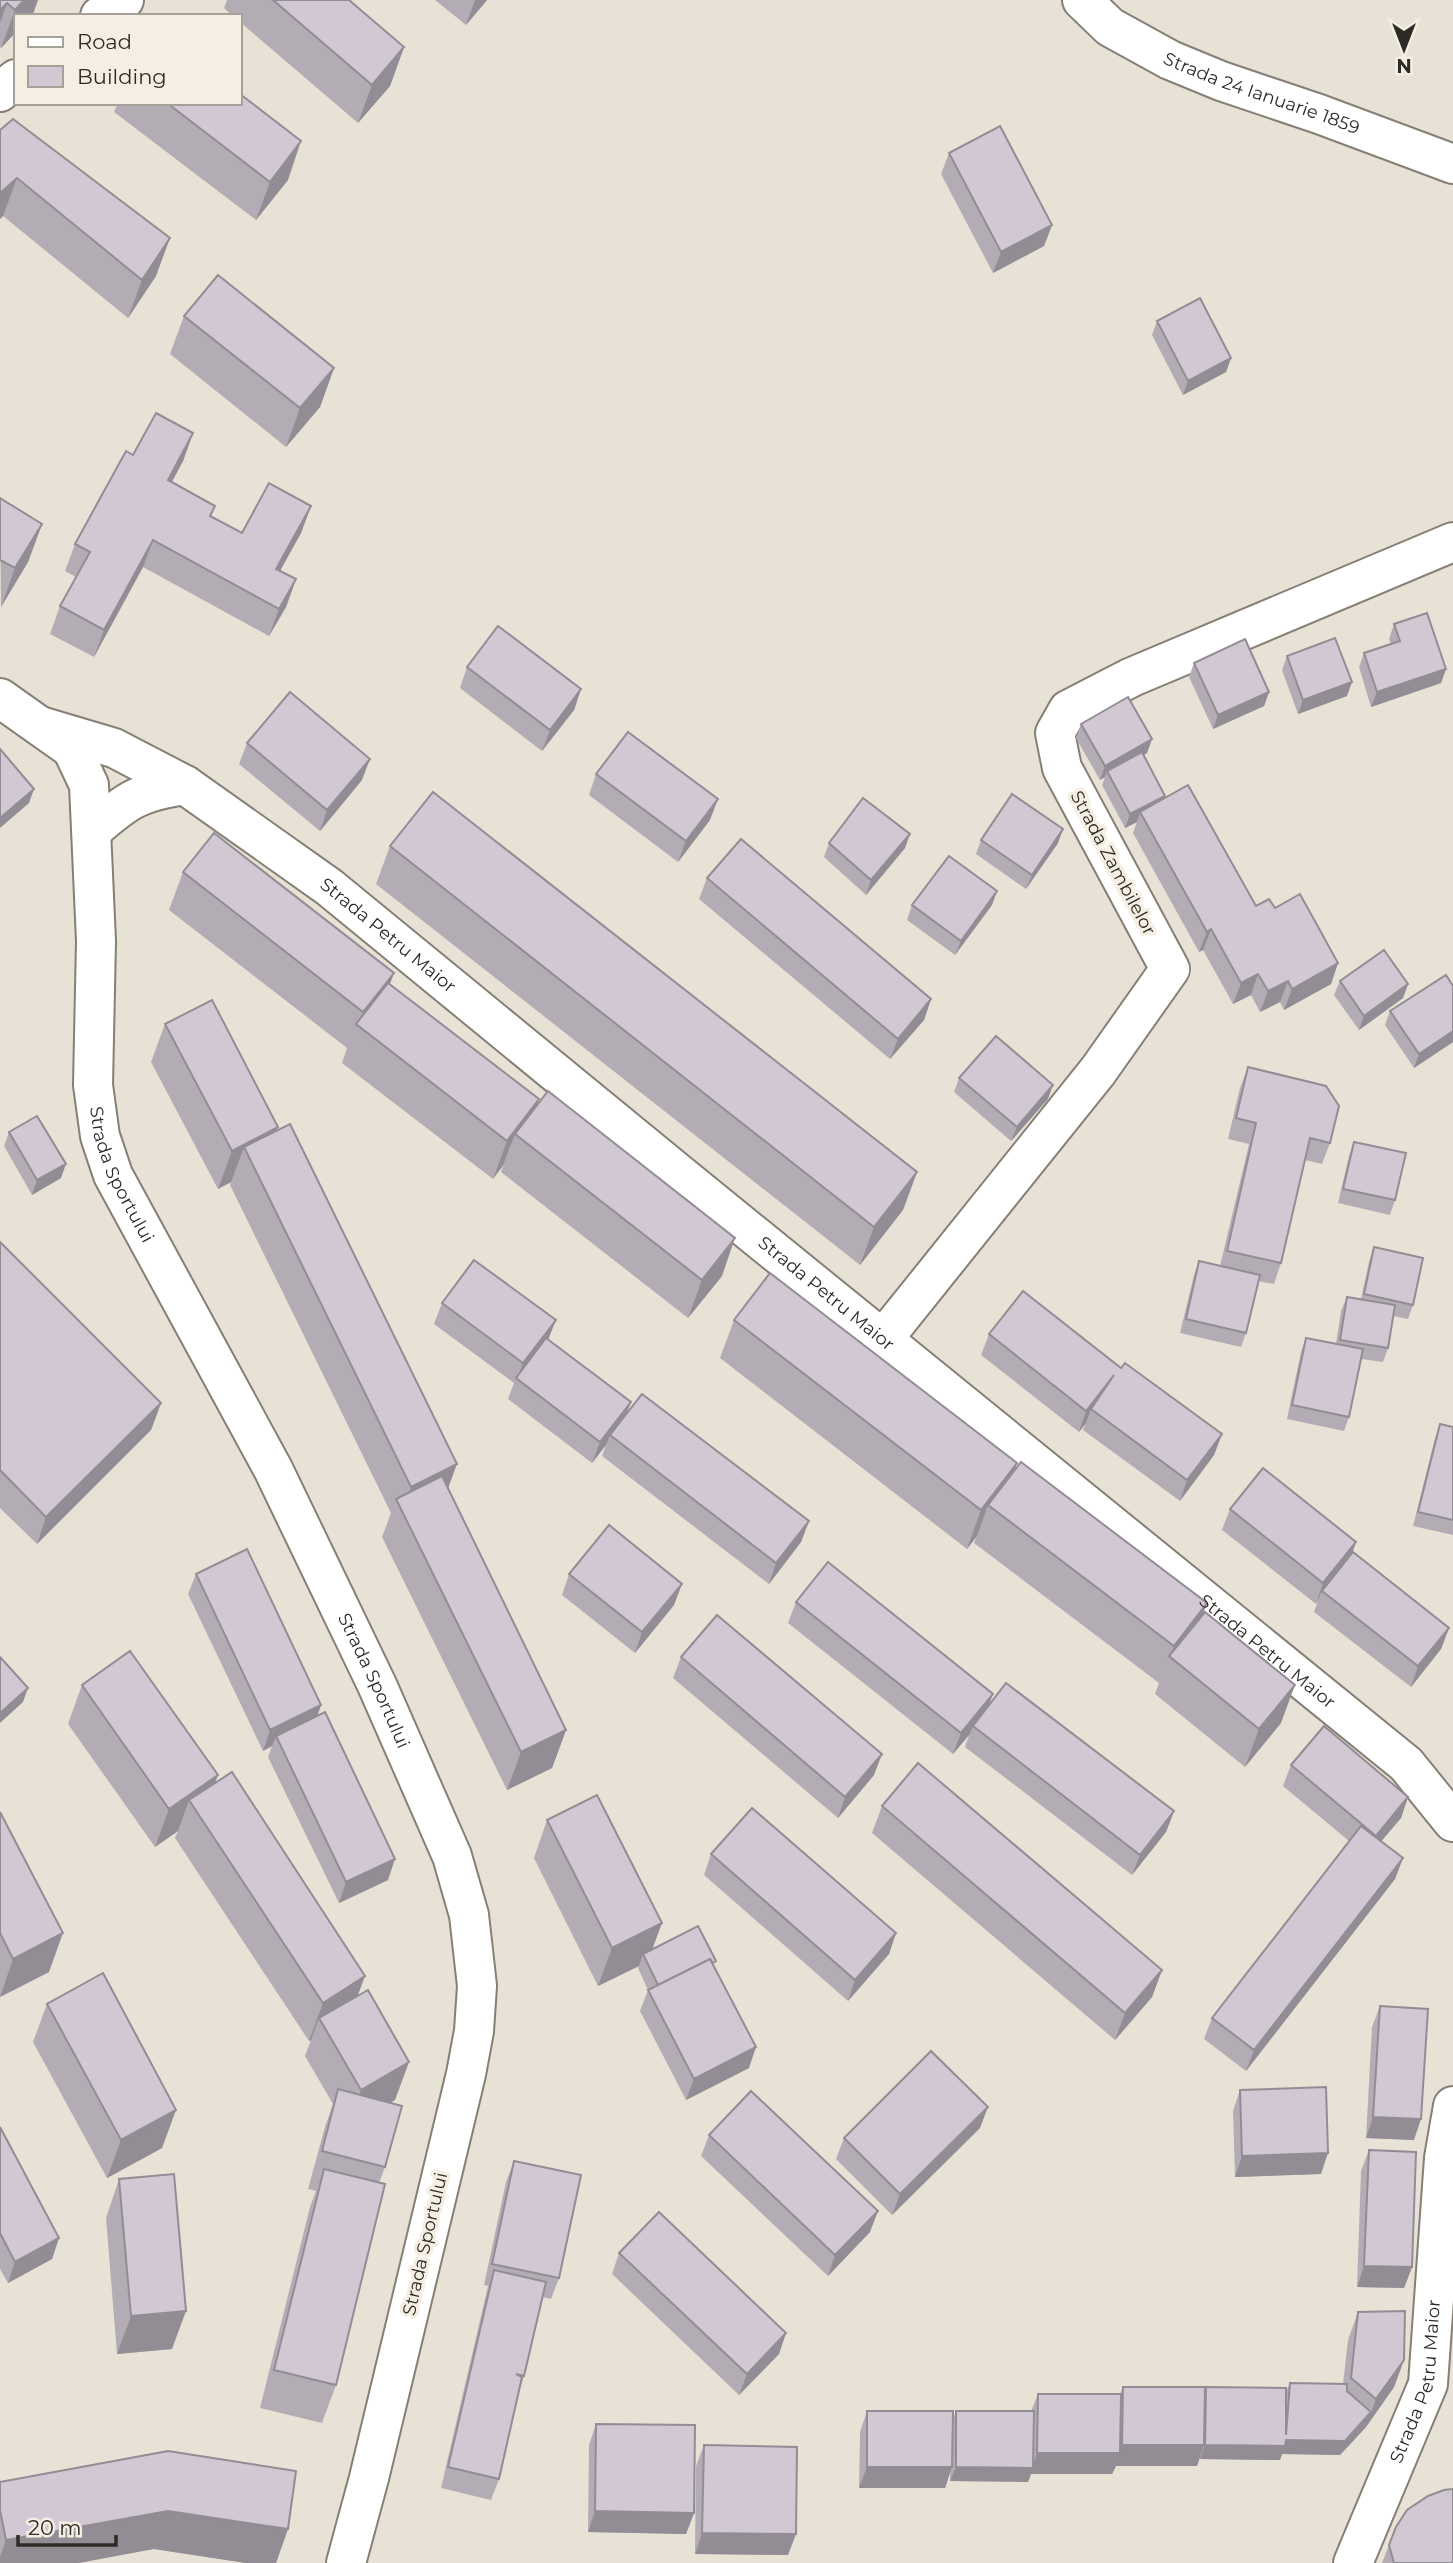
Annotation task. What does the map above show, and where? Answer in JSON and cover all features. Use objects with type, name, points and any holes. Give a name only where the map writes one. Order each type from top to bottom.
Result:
[{"type":"street","points":[[103,14],[124,0]]},
{"type":"street","name":"Strada 24 Ianuarie 1859","points":[[1082,0],[1110,27],[1170,60],[1221,81],[1453,164]]},
{"type":"street","points":[[0,92],[14,81]]},
{"type":"street","name":"Strada Zambilelor","points":[[883,1339],[1098,1071],[1170,969],[1062,768],[1055,733],[1068,710],[1132,677],[1453,542]]},
{"type":"street","name":"Strada Petru Maior","points":[[0,698],[35,724],[114,748],[185,786],[329,887],[1406,1764],[1453,1822]]},
{"type":"street","name":"Strada Petru Maior","points":[[35,724],[93,830]]},
{"type":"street","points":[[93,830],[121,805],[153,790],[185,786]]},
{"type":"street","name":"Strada Sportului","points":[[93,830],[96,941],[93,1085],[100,1136],[109,1162],[273,1469],[371,1673],[452,1856],[469,1915],[477,1986],[474,2031],[466,2074],[346,2563]]},
{"type":"street","name":"Strada Petru Maior","points":[[1353,2563],[1428,2384],[1444,2158],[1453,2106]]},
{"type":"building","points":[[0,0],[24,0],[15,10],[7,3],[0,10]]},
{"type":"building","points":[[273,0],[349,0],[404,47],[372,85]]},
{"type":"building","points":[[242,96],[301,141],[270,182],[170,105],[242,105]]},
{"type":"building","points":[[13,119],[170,238],[142,280],[17,178],[0,193],[0,130]]},
{"type":"building","points":[[1000,126],[1052,225],[1001,252],[949,153]]},
{"type":"building","points":[[218,275],[334,368],[300,408],[184,316]]},
{"type":"building","points":[[1200,298],[1231,358],[1188,381],[1157,321]]},
{"type":"building","points":[[156,413],[193,433],[168,480],[215,506],[210,516],[242,533],[269,483],[311,506],[276,569],[296,579],[279,609],[153,540],[104,630],[60,606],[90,552],[75,544],[126,451],[133,455]]},
{"type":"building","points":[[0,498],[42,524],[15,568],[0,560]]},
{"type":"building","points":[[1427,613],[1446,669],[1377,692],[1364,653],[1400,641],[1394,624]]},
{"type":"building","points":[[498,626],[581,689],[550,730],[467,667]]},
{"type":"building","points":[[1335,638],[1352,682],[1303,700],[1287,656]]},
{"type":"building","points":[[1245,639],[1269,692],[1218,715],[1194,663]]},
{"type":"building","points":[[290,692],[370,759],[327,810],[247,743]]},
{"type":"building","points":[[1128,697],[1152,739],[1105,766],[1081,724]]},
{"type":"building","points":[[628,732],[718,799],[686,841],[596,774]]},
{"type":"building","points":[[0,749],[34,789],[0,818]]},
{"type":"building","points":[[1142,752],[1165,796],[1130,814],[1107,771]]},
{"type":"building","points":[[1188,785],[1256,906],[1269,899],[1275,908],[1300,894],[1338,963],[1292,989],[1288,981],[1268,991],[1258,974],[1241,983],[1211,929],[1207,932],[1140,812]]},
{"type":"building","points":[[433,792],[917,1172],[874,1227],[390,846]]},
{"type":"building","points":[[1012,794],[1063,829],[1032,875],[981,840]]},
{"type":"building","points":[[863,798],[910,834],[871,880],[829,843]]},
{"type":"building","points":[[214,833],[394,973],[363,1012],[183,872]]},
{"type":"building","points":[[741,839],[931,999],[898,1039],[707,878]]},
{"type":"building","points":[[949,856],[997,891],[961,941],[912,905]]},
{"type":"building","points":[[1384,950],[1408,984],[1364,1016],[1340,981]]},
{"type":"building","points":[[1446,975],[1453,986],[1453,1031],[1419,1054],[1390,1011]]},
{"type":"building","points":[[388,983],[539,1099],[507,1141],[356,1024]]},
{"type":"building","points":[[212,1000],[278,1127],[232,1151],[165,1024]]},
{"type":"building","points":[[996,1036],[1053,1085],[1017,1127],[959,1078]]},
{"type":"building","points":[[1248,1067],[1326,1086],[1339,1106],[1330,1143],[1310,1138],[1281,1263],[1227,1251],[1256,1123],[1236,1118]]},
{"type":"building","points":[[548,1091],[735,1238],[702,1280],[515,1134]]},
{"type":"building","points":[[37,1116],[66,1164],[37,1180],[9,1132]]},
{"type":"building","points":[[290,1124],[457,1464],[411,1487],[244,1147]]},
{"type":"building","points":[[1354,1142],[1406,1153],[1395,1200],[1343,1189]]},
{"type":"building","points":[[0,1242],[161,1403],[46,1517],[0,1470]]},
{"type":"building","points":[[1374,1247],[1423,1258],[1413,1305],[1364,1294]]},
{"type":"building","points":[[474,1260],[556,1320],[523,1363],[442,1303]]},
{"type":"building","points":[[1199,1261],[1260,1275],[1246,1333],[1186,1319]]},
{"type":"building","points":[[770,1273],[1017,1463],[981,1510],[734,1320]]},
{"type":"building","points":[[1023,1291],[1121,1368],[1125,1363],[1222,1434],[1187,1480],[1091,1409],[1114,1375],[1086,1411],[989,1334]]},
{"type":"building","points":[[1347,1297],[1395,1305],[1388,1348],[1340,1340]]},
{"type":"building","points":[[546,1338],[631,1402],[600,1442],[516,1378]]},
{"type":"building","points":[[1306,1338],[1363,1349],[1349,1417],[1292,1405]]},
{"type":"building","points":[[642,1394],[809,1521],[776,1563],[610,1435]]},
{"type":"building","points":[[1440,1424],[1453,1427],[1453,1520],[1418,1512]]},
{"type":"building","points":[[1021,1462],[1207,1603],[1174,1646],[988,1505]]},
{"type":"building","points":[[1263,1468],[1356,1542],[1323,1583],[1230,1509]]},
{"type":"building","points":[[442,1476],[566,1730],[521,1752],[396,1499]]},
{"type":"building","points":[[609,1525],[682,1584],[642,1632],[569,1574]]},
{"type":"building","points":[[247,1549],[321,1705],[270,1730],[196,1574]]},
{"type":"building","points":[[1353,1552],[1449,1628],[1418,1666],[1322,1591]]},
{"type":"building","points":[[828,1562],[993,1694],[961,1733],[796,1602]]},
{"type":"building","points":[[1205,1612],[1295,1685],[1259,1729],[1169,1656]]},
{"type":"building","points":[[717,1615],[882,1754],[845,1797],[681,1657]]},
{"type":"building","points":[[130,1651],[218,1775],[169,1809],[82,1685]]},
{"type":"building","points":[[0,1657],[28,1688],[0,1713]]},
{"type":"building","points":[[1006,1683],[1174,1811],[1140,1855],[973,1726]]},
{"type":"building","points":[[325,1712],[395,1859],[346,1882],[276,1736]]},
{"type":"building","points":[[1324,1726],[1408,1797],[1376,1836],[1291,1765]]},
{"type":"building","points":[[918,1763],[1162,1970],[1125,2013],[882,1806]]},
{"type":"building","points":[[232,1772],[365,1976],[323,2003],[189,1800]]},
{"type":"building","points":[[597,1795],[662,1923],[612,1948],[547,1820]]},
{"type":"building","points":[[752,1808],[896,1933],[855,1980],[711,1854]]},
{"type":"building","points":[[0,1812],[63,1933],[13,1959],[0,1933]]},
{"type":"building","points":[[1361,1826],[1403,1858],[1254,2050],[1212,2018]]},
{"type":"building","points":[[698,1926],[716,1961],[713,1963],[710,1959],[658,1985],[643,1954]]},
{"type":"building","points":[[710,1959],[756,2047],[694,2079],[648,1990]]},
{"type":"building","points":[[103,1973],[176,2110],[121,2140],[47,2004]]},
{"type":"building","points":[[368,1990],[409,2062],[361,2090],[319,2018]]},
{"type":"building","points":[[1380,2006],[1428,2009],[1421,2119],[1373,2117]]},
{"type":"building","points":[[931,2051],[988,2107],[900,2194],[844,2138]]},
{"type":"building","points":[[1326,2087],[1328,2153],[1242,2156],[1240,2090]]},
{"type":"building","points":[[338,2089],[402,2106],[385,2167],[322,2151]]},
{"type":"building","points":[[751,2091],[878,2211],[835,2255],[709,2135]]},
{"type":"building","points":[[0,2127],[59,2238],[15,2262],[0,2233]]},
{"type":"building","points":[[1369,2150],[1416,2152],[1412,2267],[1364,2266]]},
{"type":"building","points":[[514,2161],[581,2175],[559,2278],[492,2264]]},
{"type":"building","points":[[324,2169],[385,2184],[336,2385],[274,2370]]},
{"type":"building","points":[[174,2174],[186,2311],[131,2316],[119,2179]]},
{"type":"building","points":[[659,2212],[786,2333],[747,2374],[619,2253]]},
{"type":"building","points":[[494,2270],[546,2282],[524,2376],[516,2374],[522,2377],[499,2479],[448,2467]]},
{"type":"building","points":[[1405,2311],[1404,2360],[1376,2399],[1351,2378],[1358,2312]]},
{"type":"building","points":[[1290,2383],[1347,2384],[1347,2391],[1371,2412],[1345,2441],[1286,2440],[1285,2446],[1205,2445],[1206,2387],[1286,2388],[1286,2435]]},
{"type":"building","points":[[1123,2387],[1205,2387],[1204,2445],[1122,2445]]},
{"type":"building","points":[[1038,2394],[1121,2394],[1120,2453],[1037,2453]]},
{"type":"building","points":[[867,2411],[953,2411],[952,2467],[867,2467]]},
{"type":"building","points":[[956,2411],[1034,2411],[1033,2468],[956,2467]]},
{"type":"building","points":[[596,2424],[695,2425],[694,2513],[595,2511]]},
{"type":"building","points":[[704,2445],[797,2447],[796,2534],[702,2533]]},
{"type":"building","points":[[168,2451],[296,2471],[288,2529],[168,2511],[6,2540],[0,2510],[0,2482]]},
{"type":"building","points":[[1453,2489],[1453,2563],[1394,2563],[1389,2545],[1407,2510],[1428,2496]]}]
